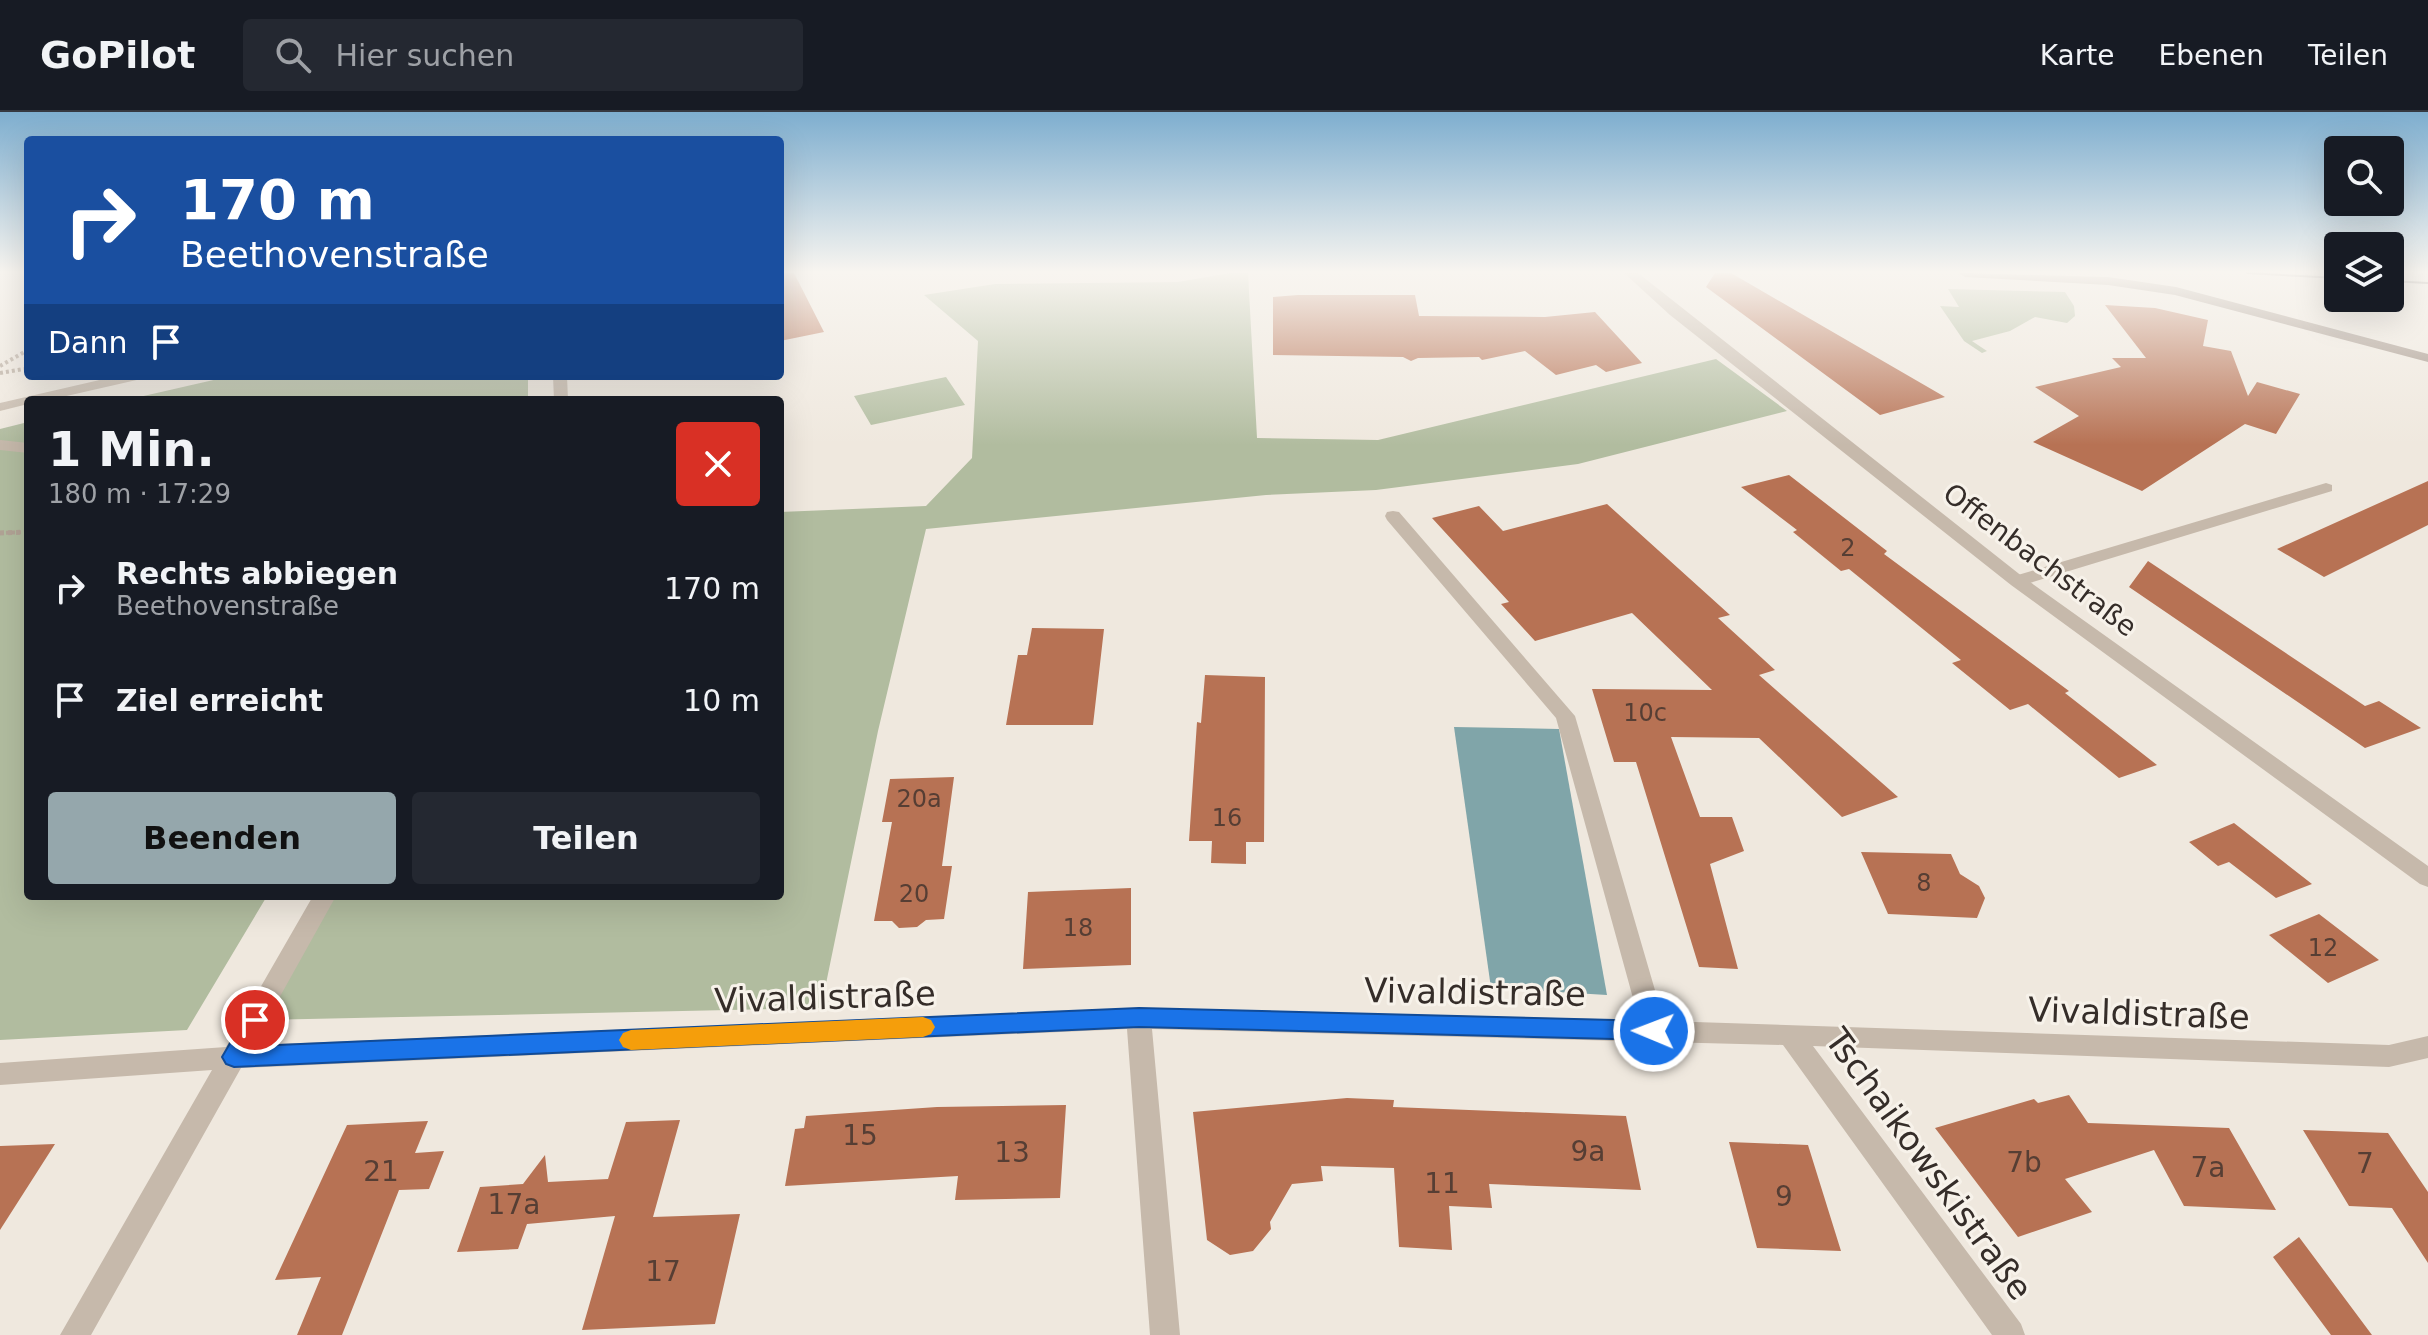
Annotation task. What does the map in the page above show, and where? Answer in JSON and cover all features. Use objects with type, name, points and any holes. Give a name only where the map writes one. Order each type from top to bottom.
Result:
[{"type":"main road","points":[[2323,330],[2428,358]]},
{"type":"street","name":"Offenbachstraße","points":[[1698,330],[2017,581],[2428,878]]},
{"type":"street","points":[[47,396],[118,380]]},
{"type":"street","points":[[0,407],[24,401]]},
{"type":"street","points":[[0,445],[24,448]]},
{"type":"street","points":[[2017,581],[2326,488]]},
{"type":"street","points":[[1393,516],[1565,716],[1654,1031]]},
{"type":"street","points":[[75,1335],[323,900]]},
{"type":"street","points":[[1139,1018],[1165,1335]]},
{"type":"street","name":"Vivaldistraße","points":[[0,1074],[234,1057],[1139,1018],[1790,1035],[2389,1056],[2428,1047]]},
{"type":"street","name":"Tschaikowskistraße","points":[[1790,1035],[2010,1335]]},
{"type":"path","points":[[0,366],[24,352]]},
{"type":"path","points":[[0,373],[24,369]]},
{"type":"path","points":[[0,533],[24,532]]},
{"type":"green space","points":[[965,330],[1251,330],[1257,438],[1378,440],[1716,359],[1787,411],[1578,464],[1376,490],[1266,495],[926,529],[878,731],[821,1008],[261,1020],[331,900],[784,900],[784,512],[926,506],[972,458],[978,341]]},
{"type":"green space","points":[[1957,330],[2012,330],[1972,341],[1987,351],[1982,353],[1964,341]]},
{"type":"green space","points":[[946,377],[965,405],[871,425],[854,396]]},
{"type":"green space","points":[[214,380],[528,380],[528,396],[144,396]]},
{"type":"green space","points":[[24,423],[24,900],[265,900],[187,1030],[0,1040],[0,429]]},
{"type":"water","points":[[1454,727],[1559,729],[1607,995],[1491,988]]},
{"type":"building","points":[[784,330],[824,332],[784,340]]},
{"type":"building","points":[[1273,330],[1612,330],[1642,363],[1606,372],[1596,365],[1556,375],[1525,351],[1482,360],[1479,357],[1418,358],[1411,361],[1403,357],[1273,355]]},
{"type":"building","points":[[1765,330],[1829,330],[1945,397],[1880,415]]},
{"type":"building","points":[[2124,330],[2206,330],[2203,346],[2231,351],[2248,396],[2257,382],[2300,394],[2276,434],[2245,424],[2142,491],[2033,442],[2079,416],[2035,387],[2121,367],[2112,358],[2146,358]]},
{"type":"building","points":[[1789,475],[1887,551],[1884,554],[2069,691],[2065,693],[2157,765],[2119,778],[2028,704],[2010,710],[1952,663],[1961,660],[1849,569],[1841,571],[1793,532],[1797,530],[1741,487]]},
{"type":"building","points":[[2428,481],[2428,525],[2324,577],[2277,549]]},
{"type":"building","points":[[1607,504],[1730,615],[1718,618],[1775,670],[1759,675],[1898,797],[1842,817],[1759,738],[1671,737],[1700,817],[1732,817],[1744,851],[1710,864],[1738,969],[1699,967],[1636,762],[1614,762],[1592,689],[1712,690],[1632,613],[1535,641],[1501,604],[1509,602],[1432,518],[1479,506],[1503,531]]},
{"type":"building","points":[[2148,561],[2365,706],[2379,701],[2421,728],[2365,748],[2129,587]]},
{"type":"building","points":[[1032,628],[1104,629],[1093,725],[1006,725],[1018,655],[1027,655]]},
{"type":"building","points":[[1205,675],[1265,677],[1264,842],[1246,842],[1246,864],[1211,863],[1212,841],[1189,841],[1197,722],[1201,723]]},
{"type":"building","points":[[954,777],[942,866],[952,866],[944,919],[926,920],[917,927],[899,928],[892,921],[874,921],[892,822],[882,822],[890,779]]},
{"type":"building","points":[[2234,823],[2312,884],[2276,898],[2229,862],[2218,866],[2189,842]]},
{"type":"building","points":[[1861,852],[1951,854],[1960,874],[1979,886],[1985,898],[1977,918],[1888,914]]},
{"type":"building","points":[[1131,888],[1131,965],[1023,969],[1028,892]]},
{"type":"building","points":[[2319,914],[2379,960],[2328,983],[2269,935]]},
{"type":"building","points":[[2069,1095],[2088,1123],[2229,1128],[2276,1210],[2184,1206],[2154,1150],[2065,1179],[2092,1212],[2018,1237],[1935,1128],[2034,1099],[2038,1103]]},
{"type":"building","points":[[1347,1098],[1394,1100],[1393,1107],[1626,1116],[1641,1190],[1489,1184],[1492,1208],[1449,1206],[1452,1250],[1399,1247],[1394,1168],[1321,1166],[1323,1181],[1292,1184],[1270,1222],[1271,1229],[1253,1251],[1230,1255],[1207,1240],[1193,1112]]},
{"type":"building","points":[[1066,1105],[1060,1198],[955,1200],[958,1176],[785,1186],[795,1129],[804,1128],[806,1116],[937,1107]]},
{"type":"building","points":[[680,1120],[653,1217],[740,1214],[715,1324],[582,1330],[615,1216],[527,1224],[518,1249],[457,1252],[480,1187],[523,1184],[545,1155],[548,1182],[608,1179],[626,1122]]},
{"type":"building","points":[[428,1121],[415,1153],[444,1151],[429,1189],[399,1190],[342,1335],[297,1335],[321,1277],[275,1280],[347,1125]]},
{"type":"building","points":[[2303,1130],[2388,1133],[2428,1192],[2428,1263],[2392,1208],[2349,1206]]},
{"type":"building","points":[[1729,1142],[1808,1145],[1841,1251],[1757,1248]]},
{"type":"building","points":[[55,1144],[0,1230],[0,1146]]},
{"type":"building","points":[[2299,1237],[2372,1335],[2331,1335],[2273,1257]]},
{"type":"slow traffic","points":[[631,1040],[923,1027]]},
{"type":"route","points":[[255,1020],[234,1057],[1139,1018],[1654,1031]]}]
